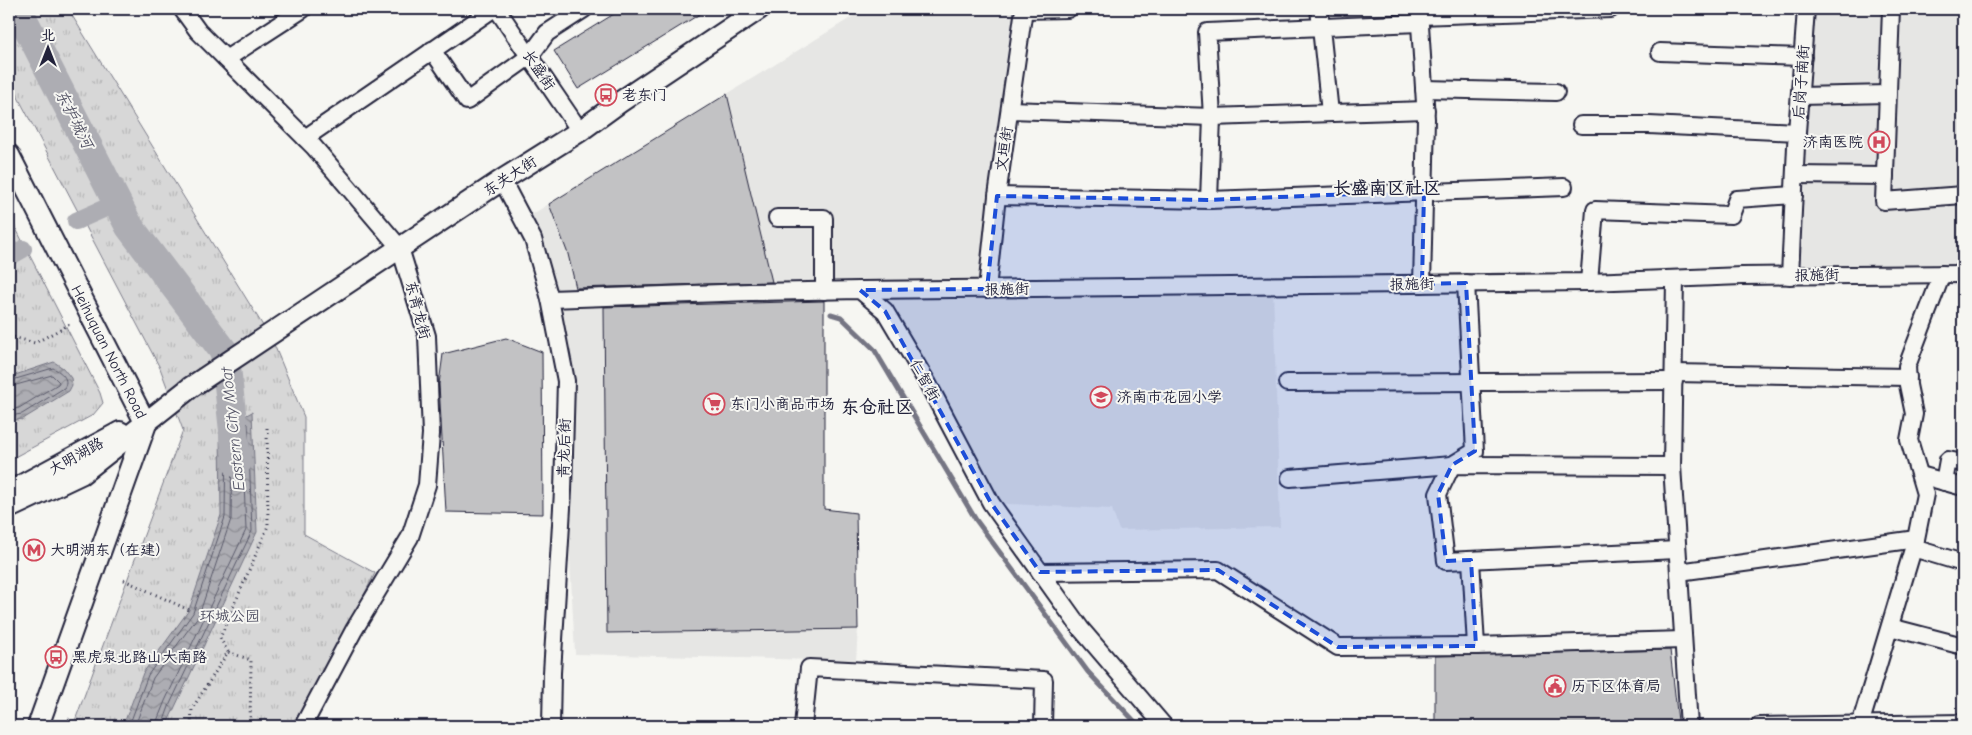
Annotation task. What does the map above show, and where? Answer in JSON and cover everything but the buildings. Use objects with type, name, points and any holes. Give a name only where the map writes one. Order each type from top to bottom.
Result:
[{"type":"main road","name":"东关大街","points":[[146,424],[191,387],[502,180],[580,131],[759,9]]},
{"type":"main road","name":"Heihuquan North Road","points":[[9,155],[146,424],[38,726]]},
{"type":"main road","name":"大明湖路","points":[[9,492],[123,430],[146,424]]},
{"type":"main road","points":[[9,508],[81,474],[146,424]]},
{"type":"street","name":"东青龙街","points":[[182,9],[198,31],[305,138],[400,248],[427,336],[431,434],[427,485],[410,537],[354,630],[303,726]]},
{"type":"street","points":[[226,59],[303,9]]},
{"type":"street","points":[[305,138],[493,9]]},
{"type":"street","name":"长盛街","points":[[497,9],[580,131]]},
{"type":"street","points":[[432,50],[467,101],[530,56],[547,32],[584,9]]},
{"type":"street","points":[[1024,10],[1068,9]]},
{"type":"street","points":[[1319,9],[1330,113]]},
{"type":"street","points":[[1209,200],[1212,117],[1207,32],[1320,27],[1419,16],[1611,9]]},
{"type":"street","name":"后岗子南街","points":[[1790,276],[1797,132],[1806,9]]},
{"type":"street","points":[[1891,9],[1884,201],[1963,195]]},
{"type":"street","name":"文垣街","points":[[987,289],[997,196],[1024,10]]},
{"type":"street","points":[[1419,16],[1426,110],[1422,284]]},
{"type":"street","points":[[1660,52],[1803,57]]},
{"type":"street","points":[[1424,89],[1556,92]]},
{"type":"street","points":[[1800,96],[1888,94]]},
{"type":"street","points":[[1010,110],[1212,117],[1426,110]]},
{"type":"street","points":[[1581,124],[1649,124],[1797,132]]},
{"type":"street","points":[[1795,175],[1885,176]]},
{"type":"street","name":"青龙后街","points":[[502,180],[533,239],[550,299],[566,381],[563,491],[552,672],[551,726]]},
{"type":"street","points":[[997,196],[1209,200],[1564,187]]},
{"type":"street","points":[[1589,282],[1595,210],[1731,215],[1737,200],[1794,195]]},
{"type":"street","points":[[777,218],[824,218],[824,291]]},
{"type":"street","points":[[1860,725],[1914,543],[1925,494],[1909,440],[1914,414],[1908,366],[1942,274]]},
{"type":"street","name":"报施街","points":[[860,290],[1589,282],[1675,278],[1963,274]]},
{"type":"street","points":[[1675,278],[1672,466],[1689,726]]},
{"type":"street","points":[[1466,283],[1475,451],[1452,464],[1438,494],[1446,561],[1677,550]]},
{"type":"street","points":[[550,299],[860,290]]},
{"type":"street","name":"仁智街","points":[[860,290],[885,311],[927,382],[991,503],[1081,628],[1164,726]]},
{"type":"street","points":[[1287,383],[1472,382],[1674,377],[1908,377]]},
{"type":"street","points":[[1944,482],[1948,460],[1963,463]]},
{"type":"street","points":[[1290,478],[1452,464],[1672,466]]},
{"type":"street","points":[[1920,475],[1963,488]]},
{"type":"street","points":[[1679,572],[1914,543],[1963,563]]},
{"type":"street","points":[[1471,560],[1476,646]]},
{"type":"street","points":[[1040,572],[1218,570],[1338,647],[1476,646],[1683,640]]},
{"type":"street","points":[[1890,627],[1963,646]]},
{"type":"street","points":[[803,726],[809,668],[1044,680],[1043,726]]},
{"type":"street","points":[[1759,726],[1963,723]]},
{"type":"path","points":[[9,336],[34,343],[70,324]]},
{"type":"path","points":[[250,726],[251,660],[228,652],[220,638],[268,526],[267,425]]},
{"type":"path","points":[[124,580],[189,610]]},
{"type":"path","points":[[191,726],[192,709],[228,652]]},
{"type":"path","points":[[68,720],[84,726]]},
{"type":"highlighted area","points":[[1424,191],[1422,284],[1466,283],[1475,451],[1452,465],[1438,494],[1446,561],[1471,560],[1476,646],[1338,647],[1218,570],[1040,572],[991,503],[885,311],[860,290],[987,289],[997,196],[1209,200]]},
{"type":"shaded area","name":"老东门","points":[[865,9],[1024,9],[987,289],[1273,286],[1280,527],[1119,530],[1112,509],[991,503],[860,291],[824,291],[824,509],[856,513],[858,629],[856,661],[575,654],[568,523],[550,299],[523,220]]},
{"type":"shaded area","name":"济南医院","points":[[1801,9],[1963,9],[1963,275],[1790,276]]},
{"type":"green space","name":"环城公园","points":[[9,9],[68,9],[273,342],[304,417],[304,534],[375,573],[298,726],[73,726],[183,430],[160,368],[9,80]]},
{"type":"green space","points":[[9,215],[100,393],[103,403],[93,415],[9,460]]},
{"type":"water","points":[[54,362],[63,368],[71,378],[72,385],[69,391],[23,419],[9,421],[9,377]]},
{"type":"water","points":[[252,412],[257,532],[166,726],[123,726],[143,673],[189,610],[221,515],[220,430]]},
{"type":"waterway","name":"Eastern City Moat","points":[[18,9],[129,226],[225,353],[237,463]]},
{"type":"waterway","points":[[76,221],[117,203]]},
{"type":"waterway","points":[[9,257],[23,249]]},
{"type":"waterway","points":[[831,314],[841,317],[874,349],[976,520],[1088,672],[1139,726]]},
{"type":"place","name":"老东门","points":[[606,95]]},
{"type":"place","name":"济南医院","points":[[1879,142]]},
{"type":"place","name":"济南市花园小学","points":[[1101,397]]},
{"type":"place","name":"东门小商品市场","points":[[714,404]]},
{"type":"place","name":"大明湖东（在建）","points":[[34,550]]},
{"type":"place","name":"黑虎泉北路山大南路","points":[[56,657]]},
{"type":"place","name":"历下区体育局","points":[[1555,686]]},
{"type":"district","name":"长盛南区社区","points":[[1387,188]]},
{"type":"district","name":"东仓社区","points":[[877,407]]},
{"type":"water label","name":"东护城河","points":[[74,119]]}]
